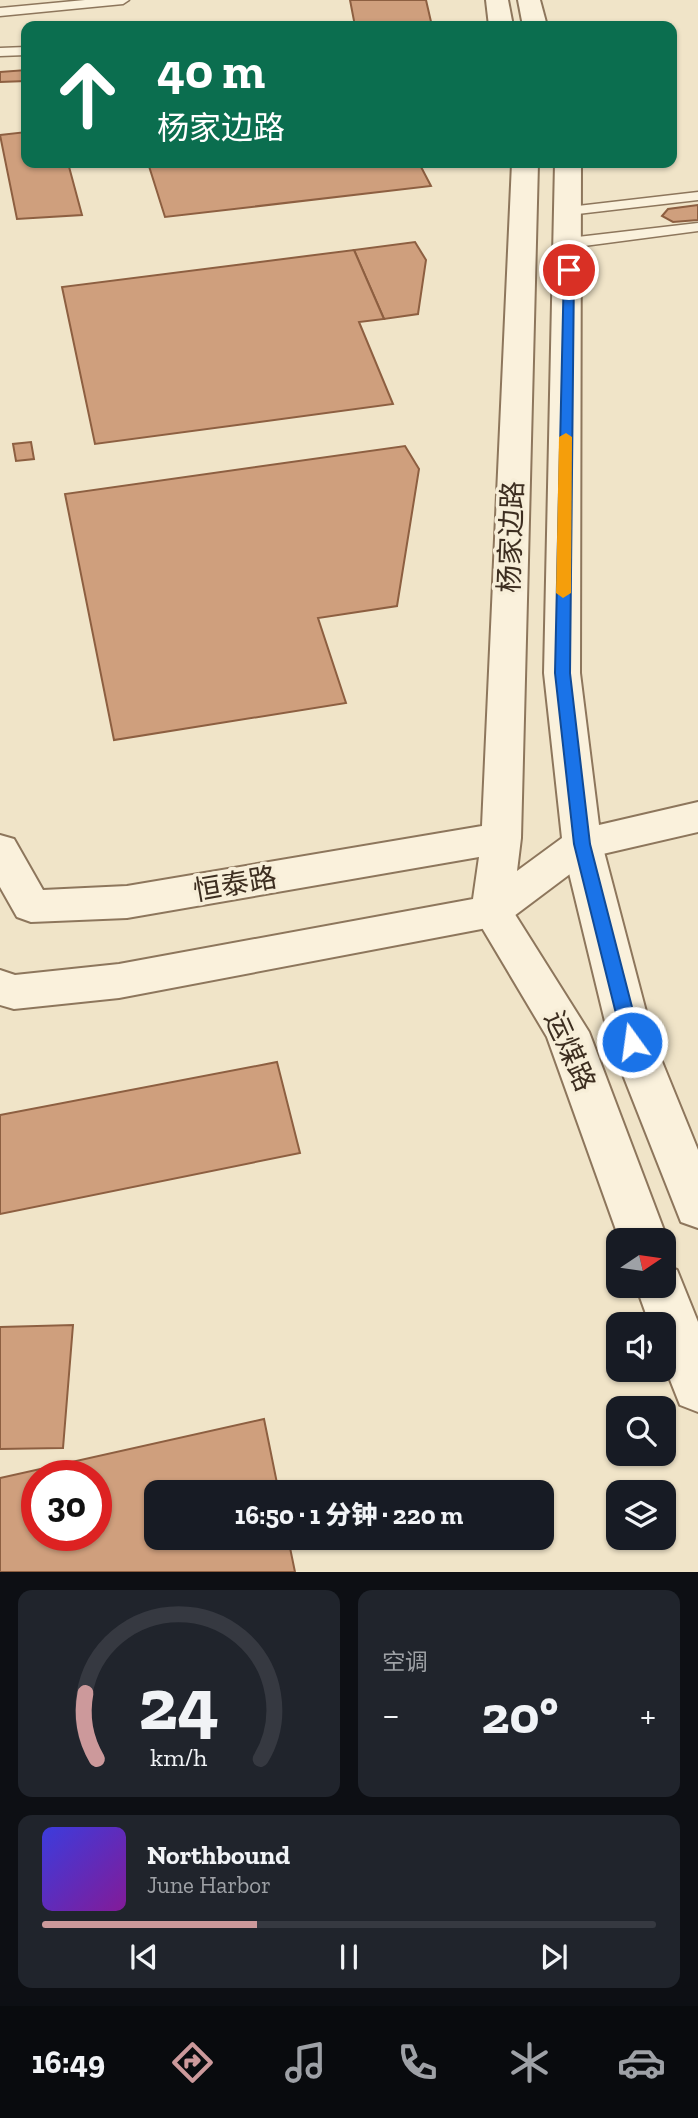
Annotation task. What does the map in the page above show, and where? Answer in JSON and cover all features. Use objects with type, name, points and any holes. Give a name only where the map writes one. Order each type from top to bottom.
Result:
[{"type":"street","points":[[497,0],[500,21]]},
{"type":"street","points":[[528,0],[534,21]]},
{"type":"street","name":"杨家边路","points":[[492,911],[501,838],[525,168]]},
{"type":"street","name":"杨家边路","points":[[568,168],[562,673],[582,844]]},
{"type":"street","points":[[0,987],[14,992],[118,981],[492,911],[582,844],[698,817]]},
{"type":"street","name":"恒泰路","points":[[0,850],[31,906],[127,902],[501,838]]},
{"type":"street","points":[[582,844],[632,1042],[698,1207]]},
{"type":"street","name":"运煤路","points":[[492,911],[567,1032],[639,1228]]},
{"type":"street","points":[[664,1298],[698,1388]]},
{"type":"lane","points":[[0,12],[123,0]]},
{"type":"lane","points":[[0,52],[21,51]]},
{"type":"lane","points":[[569,227],[698,196]]},
{"type":"lane","points":[[569,227],[698,227]]},
{"type":"building","points":[[350,0],[426,0],[431,21],[354,21]]},
{"type":"building","points":[[21,70],[21,81],[0,82],[0,72]]},
{"type":"building","points":[[21,133],[21,168],[69,168],[82,215],[17,219],[0,135]]},
{"type":"building","points":[[150,168],[422,168],[431,186],[165,217]]},
{"type":"building","points":[[698,205],[698,220],[673,222],[662,216],[668,209]]},
{"type":"building","points":[[415,242],[426,260],[418,314],[384,319],[354,250]]},
{"type":"building","points":[[354,250],[384,319],[359,322],[393,404],[95,444],[62,287]]},
{"type":"building","points":[[31,442],[34,459],[16,461],[13,444]]},
{"type":"building","points":[[405,446],[419,469],[397,606],[318,618],[346,703],[114,740],[65,494]]},
{"type":"building","points":[[277,1062],[300,1153],[0,1214],[0,1115]]},
{"type":"building","points":[[73,1325],[63,1448],[0,1449],[0,1327]]},
{"type":"building","points":[[264,1419],[276,1480],[144,1480],[144,1550],[290,1550],[295,1572],[0,1572],[0,1478],[21,1473],[21,1551],[112,1551],[112,1460],[81,1460]]},
{"type":"slow traffic","points":[[563,593],[566,437]]},
{"type":"route","points":[[569,270],[562,673],[582,844],[632,1042]]}]
